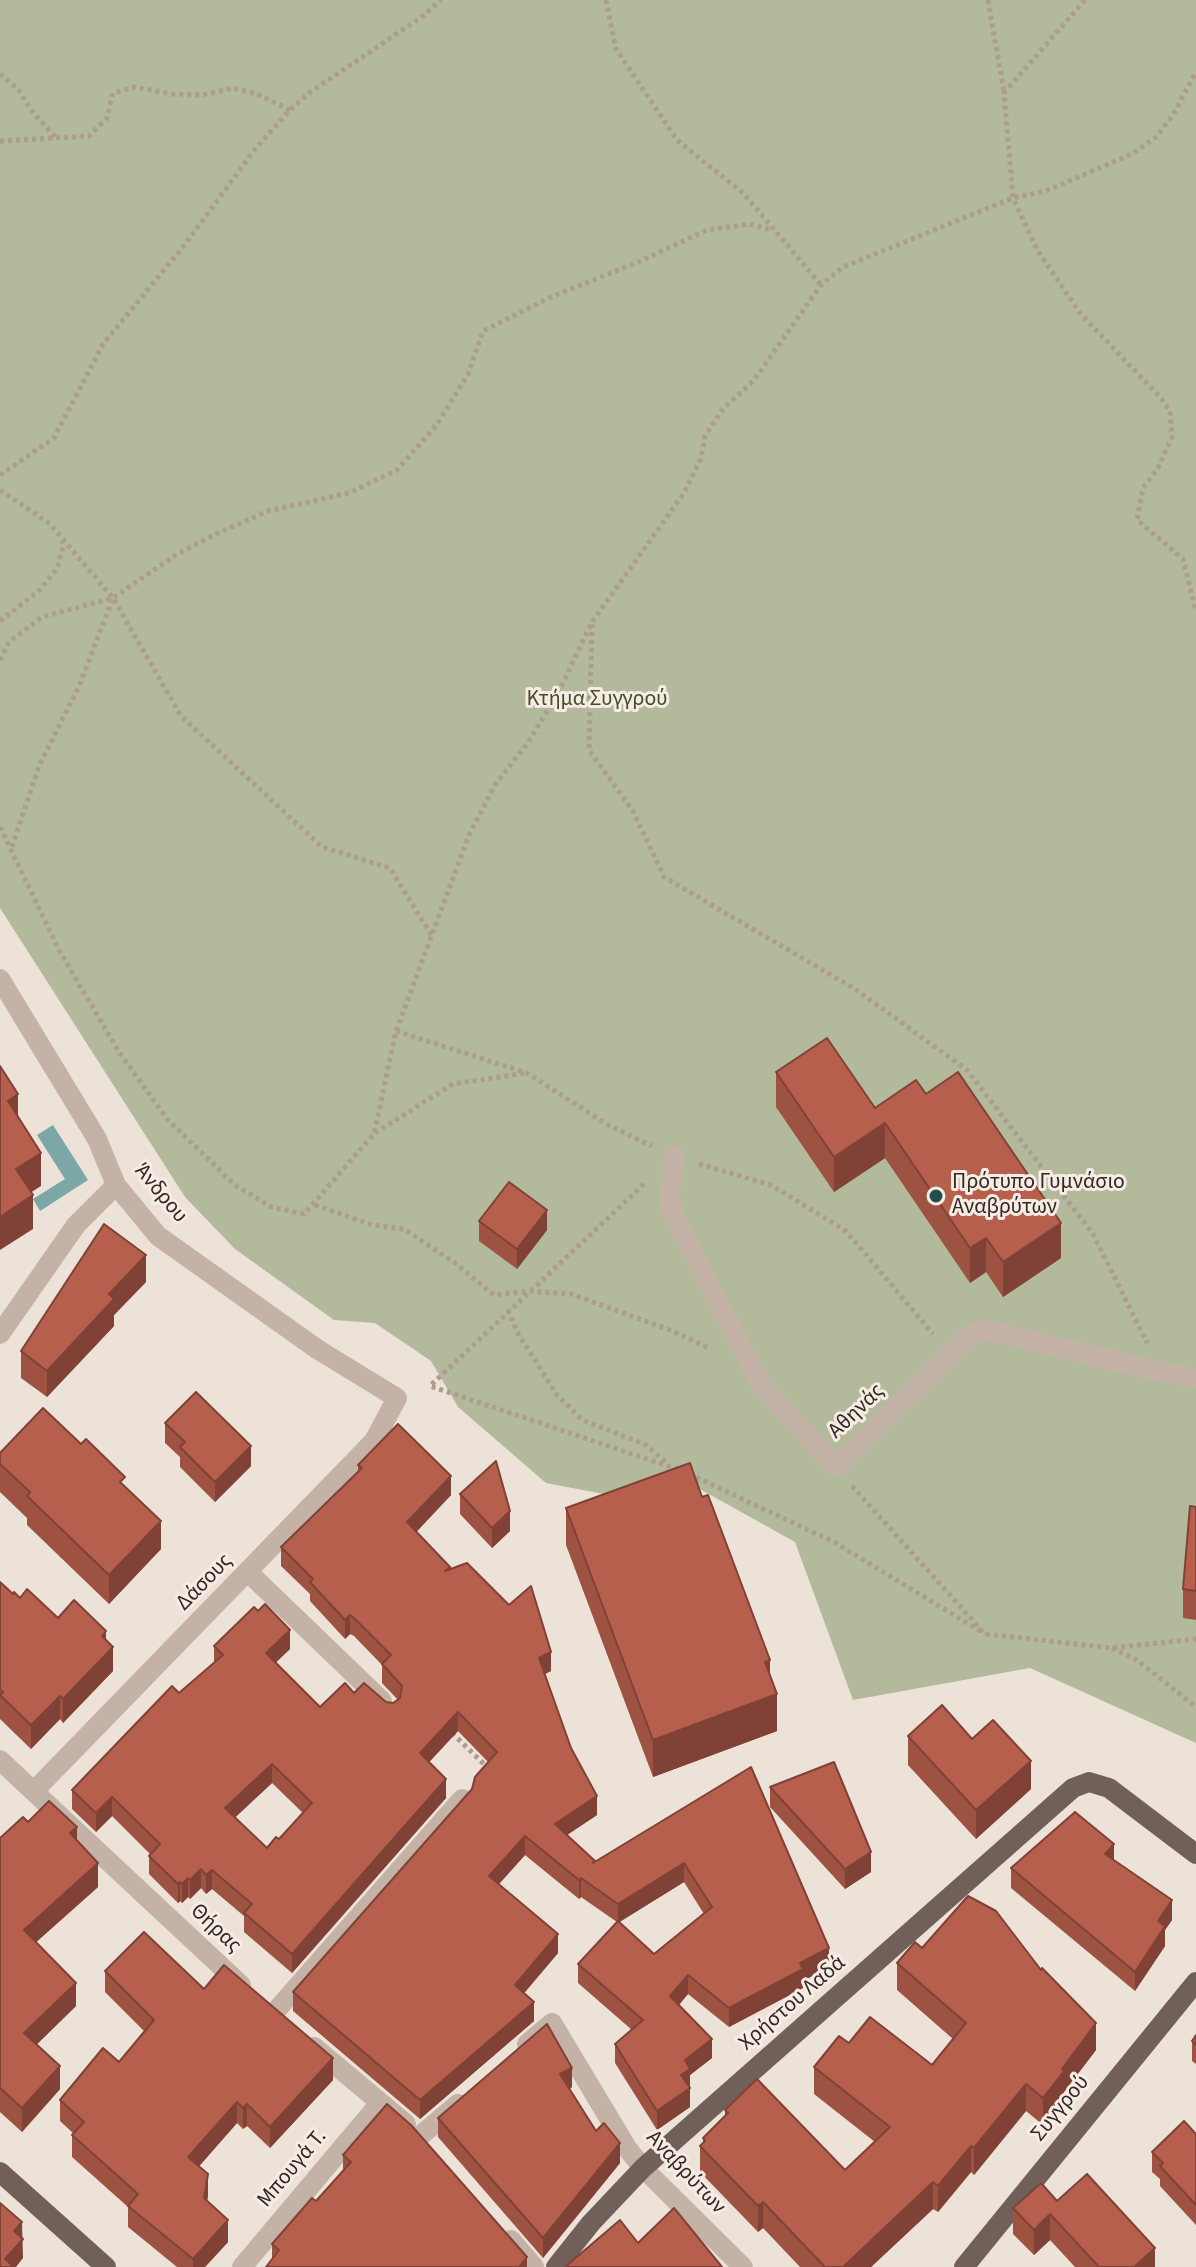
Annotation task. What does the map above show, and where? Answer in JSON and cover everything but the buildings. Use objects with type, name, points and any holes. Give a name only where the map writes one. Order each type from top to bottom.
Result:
[{"type":"main road","name":"Χρήστου Λαδά","points":[[556,2267],[591,2223],[643,2168],[1073,1788],[1089,1782],[1109,1788],[1196,1854]]},
{"type":"main road","name":"Συγγρού","points":[[964,2267],[1196,1982]]},
{"type":"main road","points":[[0,2172],[106,2267]]},
{"type":"street","name":"Άνδρου","points":[[0,979],[97,1139],[116,1185],[158,1236],[317,1349],[397,1398]]},
{"type":"street","name":"Αθηνάς","points":[[674,1156],[670,1208],[761,1385],[836,1467],[967,1337],[978,1331],[991,1331],[1196,1378]]},
{"type":"street","points":[[0,1334],[76,1225],[116,1185]]},
{"type":"street","name":"Δάσους","points":[[34,1791],[374,1441],[397,1398]]},
{"type":"street","points":[[248,1572],[390,1709]]},
{"type":"street","name":"Θήρας","points":[[0,1760],[215,1962],[426,2142],[468,2095]]},
{"type":"street","points":[[286,2023],[462,1799]]},
{"type":"street","name":"Αναβρύτων","points":[[516,2054],[552,2023],[627,2148],[643,2168],[743,2267]]},
{"type":"street","name":"Μπουγά Τ.","points":[[242,2267],[380,2103]]},
{"type":"street","points":[[493,2219],[534,2267]]},
{"type":"path","points":[[0,475],[54,438],[103,344],[183,247],[256,148],[290,110],[309,93],[423,16],[441,0]]},
{"type":"path","points":[[606,0],[616,49],[677,140],[744,194],[821,285]]},
{"type":"path","points":[[988,0],[1004,93],[1013,198],[1038,251],[1080,313],[1170,411],[1172,437],[1158,468],[1143,488],[1137,520],[1183,559],[1196,612]]},
{"type":"path","points":[[1004,93],[1085,0]]},
{"type":"path","points":[[374,1134],[396,1031],[469,835],[495,785],[527,744],[557,695],[592,622],[684,493],[701,458],[705,436],[723,409],[754,380],[821,285],[843,267],[1013,198],[1046,191],[1132,154],[1156,137],[1173,115],[1196,72]]},
{"type":"path","points":[[0,74],[18,89],[32,111],[56,138]]},
{"type":"path","points":[[0,141],[89,136],[107,118],[113,93],[135,87],[172,94],[202,95],[233,88],[257,94],[290,110]]},
{"type":"path","points":[[0,660],[9,642],[42,617],[113,598],[176,555],[268,511],[349,493],[397,470],[436,426],[468,374],[483,331],[553,296],[707,230],[749,224],[773,230]]},
{"type":"path","points":[[0,490],[50,524],[113,598],[181,716],[322,847],[390,868],[432,936]]},
{"type":"path","points":[[0,621],[40,590],[57,568],[64,544],[50,524]]},
{"type":"path","points":[[12,848],[39,766],[80,684],[113,598]]},
{"type":"path","points":[[592,622],[589,750],[633,811],[664,877],[855,989],[967,1070],[1093,1234],[1161,1372]]},
{"type":"path","points":[[0,827],[60,952],[119,1052],[167,1119],[235,1185],[271,1207],[304,1214],[374,1134],[453,1084],[527,1073]]},
{"type":"path","points":[[674,1156],[430,1386],[671,1466],[834,1542],[985,1634],[1111,1648],[1196,1639]]},
{"type":"path","points":[[315,1205],[372,1225],[404,1229],[455,1263],[494,1295],[529,1291],[571,1294],[670,1330],[752,1367]]},
{"type":"path","points":[[508,1310],[536,1364],[557,1395],[582,1420],[646,1445],[671,1466]]},
{"type":"path","points":[[836,1467],[985,1634]]},
{"type":"path","points":[[1111,1648],[1137,1660],[1196,1707]]},
{"type":"path","points":[[445,1727],[488,1769]]},
{"type":"path","points":[[462,1799],[497,1760]]},
{"type":"green space","name":"Κτήμα Συγγρού","points":[[0,0],[1196,0],[1196,1743],[1030,1668],[853,1700],[795,1542],[698,1488],[619,1497],[546,1483],[458,1407],[431,1361],[375,1323],[334,1320],[235,1249],[185,1197],[0,908]]},
{"type":"water","points":[[53,1125],[88,1180],[40,1211],[33,1199],[65,1179],[37,1135]]},
{"type":"place","name":"Πρότυπο Γυμνάσιο Αναβρύτων","points":[[936,1196]]}]
